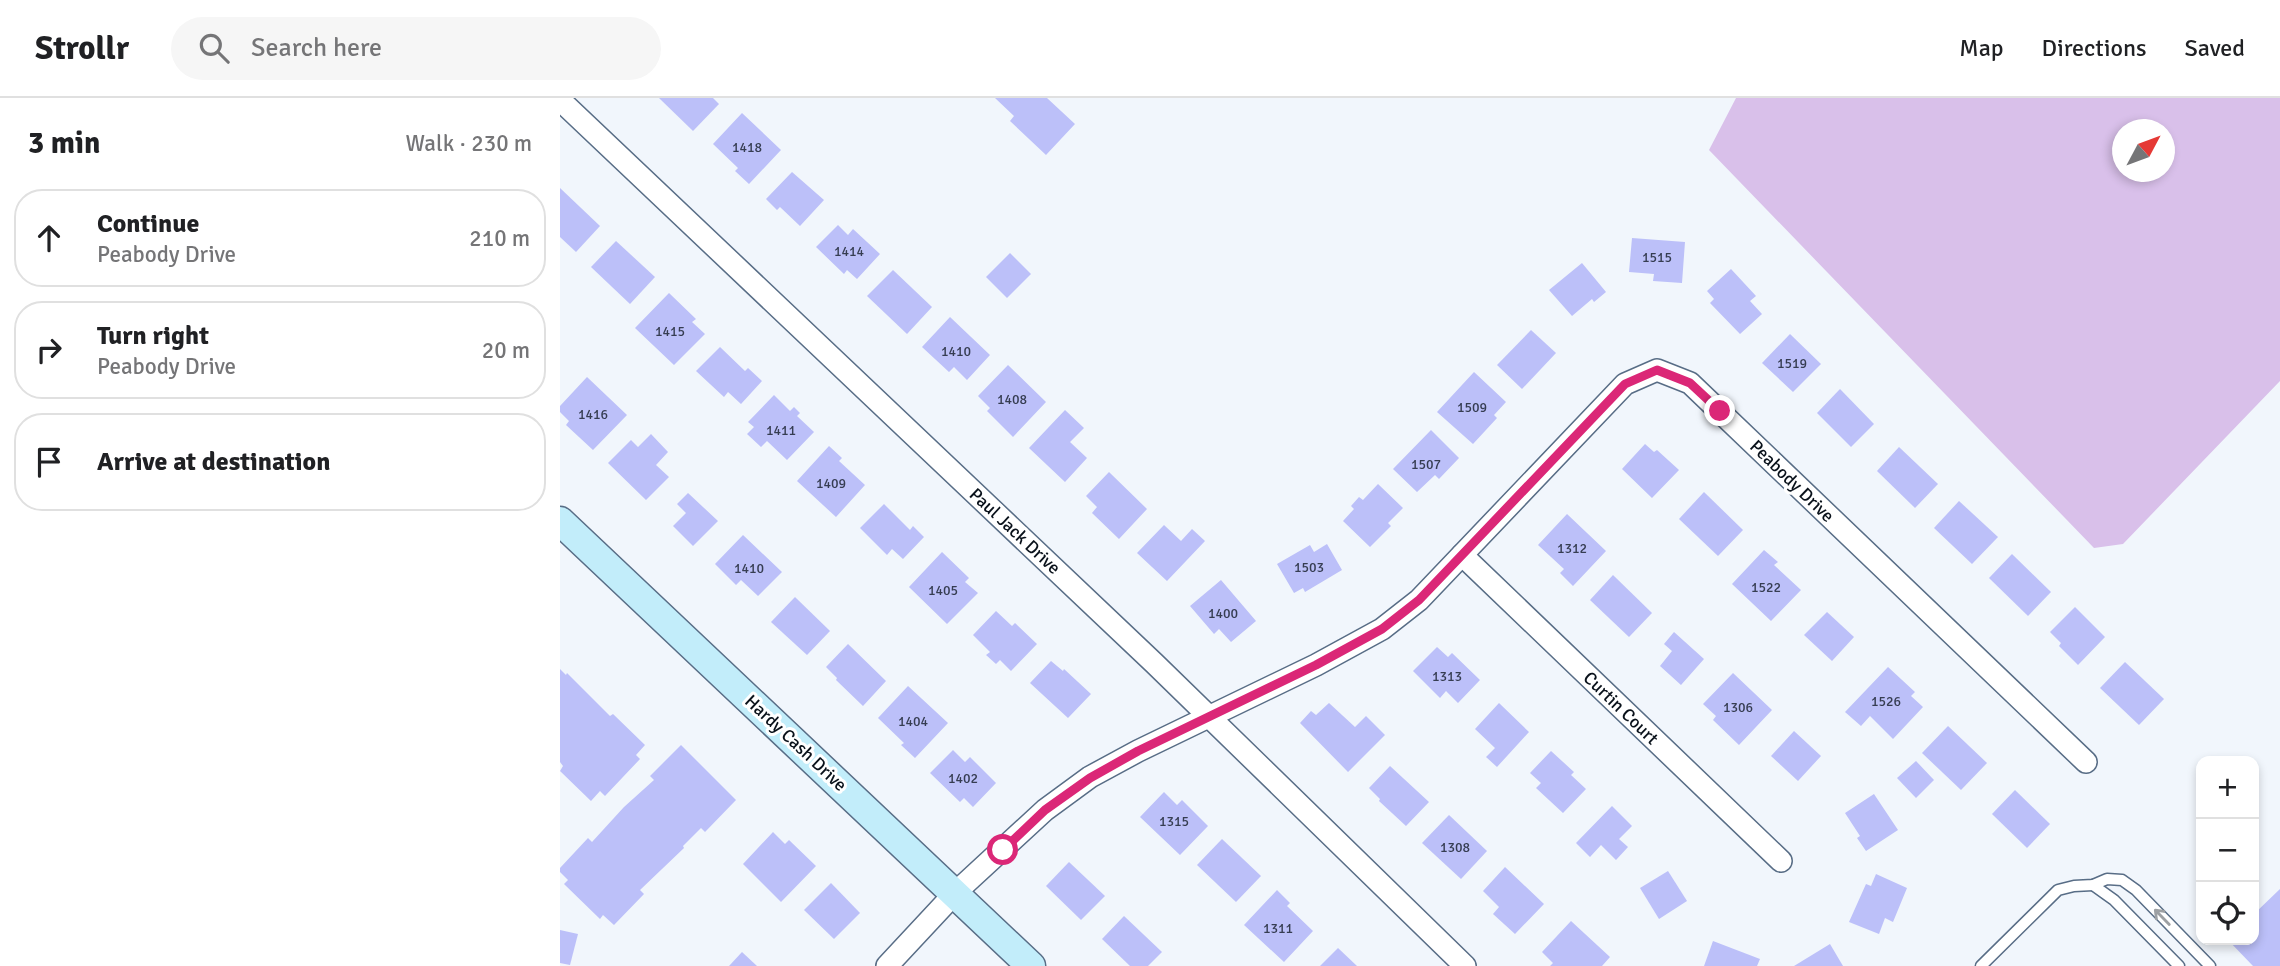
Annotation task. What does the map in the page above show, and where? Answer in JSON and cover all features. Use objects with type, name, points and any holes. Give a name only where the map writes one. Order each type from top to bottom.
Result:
[{"type":"street","name":"Paul Jack Drive","points":[[560,100],[1144,653],[1465,966]]},
{"type":"street","name":"Peabody Drive","points":[[887,966],[955,892],[1045,810],[1090,778],[1138,751],[1316,665],[1382,629],[1419,600],[1625,384],[1657,370],[1690,383],[2086,762]]},
{"type":"street","name":"Hardy Cash Drive","points":[[560,521],[1031,966]]},
{"type":"street","name":"Curtin Court","points":[[1462,555],[1781,861]]},
{"type":"lane","points":[[1981,966],[2057,890],[2093,885],[2107,879],[2122,880],[2136,890],[2210,966]]},
{"type":"lane","points":[[2093,885],[2114,900],[2179,966]]},
{"type":"shaded area","points":[[1736,98],[2280,98],[2280,381],[2123,544],[2094,548],[1709,150]]},
{"type":"building","points":[[659,98],[713,98],[719,104],[693,131]]},
{"type":"building","points":[[995,98],[1047,98],[1075,124],[1046,155],[1010,121],[1014,116]]},
{"type":"building","points":[[742,113],[781,150],[749,184],[735,171],[738,168],[713,144]]},
{"type":"building","points":[[792,172],[824,200],[800,226],[780,207],[777,210],[766,199]]},
{"type":"building","points":[[560,188],[600,226],[576,252],[560,237]]},
{"type":"building","points":[[838,225],[848,235],[853,229],[880,254],[857,279],[847,270],[844,274],[816,247]]},
{"type":"building","points":[[1632,238],[1685,242],[1682,283],[1653,281],[1654,274],[1629,272]]},
{"type":"building","points":[[616,241],[655,277],[630,304],[591,267]]},
{"type":"building","points":[[1010,253],[1031,274],[1007,298],[986,277]]},
{"type":"building","points":[[1582,263],[1606,292],[1594,302],[1592,299],[1572,316],[1549,290]]},
{"type":"building","points":[[1731,269],[1756,296],[1750,301],[1762,314],[1740,334],[1710,303],[1714,299],[1707,291]]},
{"type":"building","points":[[893,270],[932,307],[907,334],[867,296]]},
{"type":"building","points":[[669,293],[696,319],[692,322],[705,334],[674,365],[635,328]]},
{"type":"building","points":[[950,317],[990,355],[967,380],[954,367],[949,372],[922,347]]},
{"type":"building","points":[[1531,330],[1556,353],[1522,389],[1497,365]]},
{"type":"building","points":[[1790,334],[1821,364],[1793,392],[1762,363]]},
{"type":"building","points":[[720,347],[745,371],[748,368],[762,381],[741,404],[728,392],[724,397],[696,371]]},
{"type":"building","points":[[1008,365],[1046,402],[1013,437],[987,411],[990,408],[978,396]]},
{"type":"building","points":[[1474,372],[1506,402],[1494,415],[1497,418],[1473,444],[1437,412]]},
{"type":"building","points":[[587,377],[627,415],[593,450],[566,425],[569,421],[560,412],[560,406]]},
{"type":"building","points":[[1840,389],[1874,424],[1851,447],[1817,413]]},
{"type":"building","points":[[774,395],[790,411],[794,407],[800,413],[797,416],[814,432],[787,460],[767,441],[761,447],[747,434],[754,427],[748,422]]},
{"type":"building","points":[[1065,410],[1084,428],[1070,442],[1087,458],[1065,482],[1029,448]]},
{"type":"building","points":[[1431,430],[1459,458],[1439,479],[1435,475],[1417,492],[1393,469]]},
{"type":"building","points":[[651,434],[668,452],[656,465],[669,477],[646,500],[608,463],[631,440],[638,447]]},
{"type":"building","points":[[1645,444],[1654,452],[1657,450],[1679,470],[1652,498],[1622,469]]},
{"type":"building","points":[[829,446],[842,458],[839,461],[865,485],[836,517],[797,481]]},
{"type":"building","points":[[1899,447],[1938,484],[1915,508],[1877,471]]},
{"type":"building","points":[[1109,472],[1147,509],[1119,539],[1092,513],[1097,507],[1086,496]]},
{"type":"building","points":[[1378,484],[1403,508],[1388,523],[1391,526],[1370,547],[1343,521],[1354,509],[1351,506],[1359,497],[1363,500]]},
{"type":"building","points":[[1704,492],[1743,530],[1718,556],[1679,519]]},
{"type":"building","points":[[688,493],[718,521],[693,546],[673,526],[686,513],[677,504]]},
{"type":"building","points":[[1959,501],[1998,537],[1972,564],[1934,528]]},
{"type":"building","points":[[884,504],[910,530],[913,526],[924,537],[903,559],[892,549],[887,555],[860,528]]},
{"type":"building","points":[[1567,514],[1606,551],[1573,586],[1560,573],[1564,569],[1538,545]]},
{"type":"building","points":[[1164,525],[1181,541],[1192,529],[1205,541],[1167,581],[1137,553]]},
{"type":"building","points":[[743,535],[782,572],[758,596],[741,580],[736,585],[715,564]]},
{"type":"building","points":[[1327,544],[1342,570],[1305,592],[1303,588],[1294,593],[1277,564],[1310,545],[1314,552]]},
{"type":"building","points":[[1764,550],[1778,562],[1774,565],[1801,590],[1771,621],[1732,584]]},
{"type":"building","points":[[942,552],[969,578],[965,582],[978,593],[947,624],[909,587]]},
{"type":"building","points":[[2012,554],[2051,592],[2028,616],[1989,578]]},
{"type":"building","points":[[1613,575],[1652,613],[1629,637],[1590,600]]},
{"type":"building","points":[[1221,580],[1256,621],[1231,642],[1219,629],[1214,634],[1190,606]]},
{"type":"building","points":[[795,597],[830,631],[807,655],[771,622]]},
{"type":"building","points":[[2075,607],[2105,637],[2078,665],[2059,646],[2061,643],[2050,632]]},
{"type":"building","points":[[996,611],[1012,626],[1015,623],[1037,644],[1011,671],[1000,660],[996,664],[986,655],[990,652],[973,635]]},
{"type":"building","points":[[1827,612],[1854,637],[1832,661],[1804,635]]},
{"type":"building","points":[[1674,632],[1704,659],[1681,685],[1660,666],[1672,651],[1664,644]]},
{"type":"building","points":[[848,644],[886,681],[863,706],[826,667]]},
{"type":"building","points":[[1437,647],[1448,657],[1452,653],[1480,680],[1458,703],[1446,691],[1440,698],[1413,671]]},
{"type":"building","points":[[1051,661],[1063,671],[1064,669],[1091,694],[1068,718],[1030,683]]},
{"type":"building","points":[[2125,662],[2164,699],[2139,725],[2100,688]]},
{"type":"building","points":[[1888,667],[1915,692],[1911,696],[1923,707],[1893,739],[1870,716],[1861,726],[1845,712]]},
{"type":"building","points":[[560,669],[645,745],[636,755],[640,759],[605,796],[600,791],[591,801],[560,771],[563,766],[560,762]]},
{"type":"building","points":[[1733,673],[1772,710],[1739,745],[1713,720],[1716,716],[1703,704]]},
{"type":"building","points":[[908,686],[948,723],[915,758],[901,745],[904,743],[878,718]]},
{"type":"building","points":[[1329,703],[1355,727],[1366,716],[1385,735],[1348,772],[1300,723],[1311,711],[1316,715]]},
{"type":"building","points":[[1499,703],[1529,732],[1497,767],[1486,757],[1495,748],[1475,729]]},
{"type":"building","points":[[1948,726],[1987,763],[1961,790],[1922,753]]},
{"type":"building","points":[[1794,731],[1821,756],[1798,781],[1771,756]]},
{"type":"building","points":[[681,745],[736,800],[705,832],[701,828],[640,890],[644,894],[614,925],[603,915],[600,919],[564,884],[568,880],[560,872],[560,868],[588,838],[592,842],[624,807],[654,780],[650,776]]},
{"type":"building","points":[[953,750],[965,762],[970,757],[996,783],[973,807],[964,798],[960,802],[930,773]]},
{"type":"building","points":[[1551,751],[1574,772],[1571,775],[1586,789],[1563,813],[1536,788],[1541,783],[1530,773]]},
{"type":"building","points":[[1916,761],[1934,780],[1916,798],[1897,778]]},
{"type":"building","points":[[1390,766],[1429,802],[1406,826],[1369,788]]},
{"type":"building","points":[[2015,790],[2050,824],[2027,848],[1992,814]]},
{"type":"building","points":[[1164,792],[1177,805],[1182,800],[1208,826],[1180,855],[1140,817]]},
{"type":"building","points":[[1874,794],[1898,830],[1866,851],[1845,813]]},
{"type":"building","points":[[1612,806],[1632,826],[1619,839],[1628,847],[1616,860],[1601,845],[1590,857],[1576,843]]},
{"type":"building","points":[[1449,815],[1487,851],[1461,879],[1422,843]]},
{"type":"building","points":[[773,832],[785,844],[789,840],[816,866],[781,902],[743,864]]},
{"type":"building","points":[[1222,839],[1261,876],[1236,902],[1197,865]]},
{"type":"building","points":[[1069,862],[1105,896],[1081,920],[1046,886]]},
{"type":"building","points":[[1505,867],[1544,904],[1515,934],[1493,914],[1499,907],[1483,891]]},
{"type":"building","points":[[1668,871],[1687,901],[1659,919],[1640,888]]},
{"type":"building","points":[[1876,874],[1907,888],[1893,922],[1885,918],[1879,934],[1849,922],[1866,884],[1871,886]]},
{"type":"building","points":[[831,883],[860,913],[834,939],[804,910]]},
{"type":"building","points":[[2280,889],[2280,966],[2253,966],[2233,945],[2259,945],[2259,909]]},
{"type":"building","points":[[1277,890],[1290,903],[1287,906],[1313,931],[1284,962],[1244,925]]},
{"type":"building","points":[[1124,916],[1162,952],[1148,966],[1130,966],[1102,939]]},
{"type":"building","points":[[1571,921],[1610,957],[1602,966],[1550,966],[1553,963],[1542,952]]},
{"type":"building","points":[[560,930],[578,934],[570,965],[560,963]]},
{"type":"building","points":[[1713,941],[1760,959],[1757,966],[1704,966]]},
{"type":"building","points":[[1830,944],[1843,966],[1794,966]]},
{"type":"building","points":[[1338,948],[1357,966],[1320,966]]},
{"type":"building","points":[[742,952],[757,966],[729,966]]},
{"type":"route","points":[[1003,850],[1045,810],[1090,778],[1138,751],[1316,665],[1382,629],[1419,600],[1625,384],[1657,370],[1690,383],[1720,411]]}]
